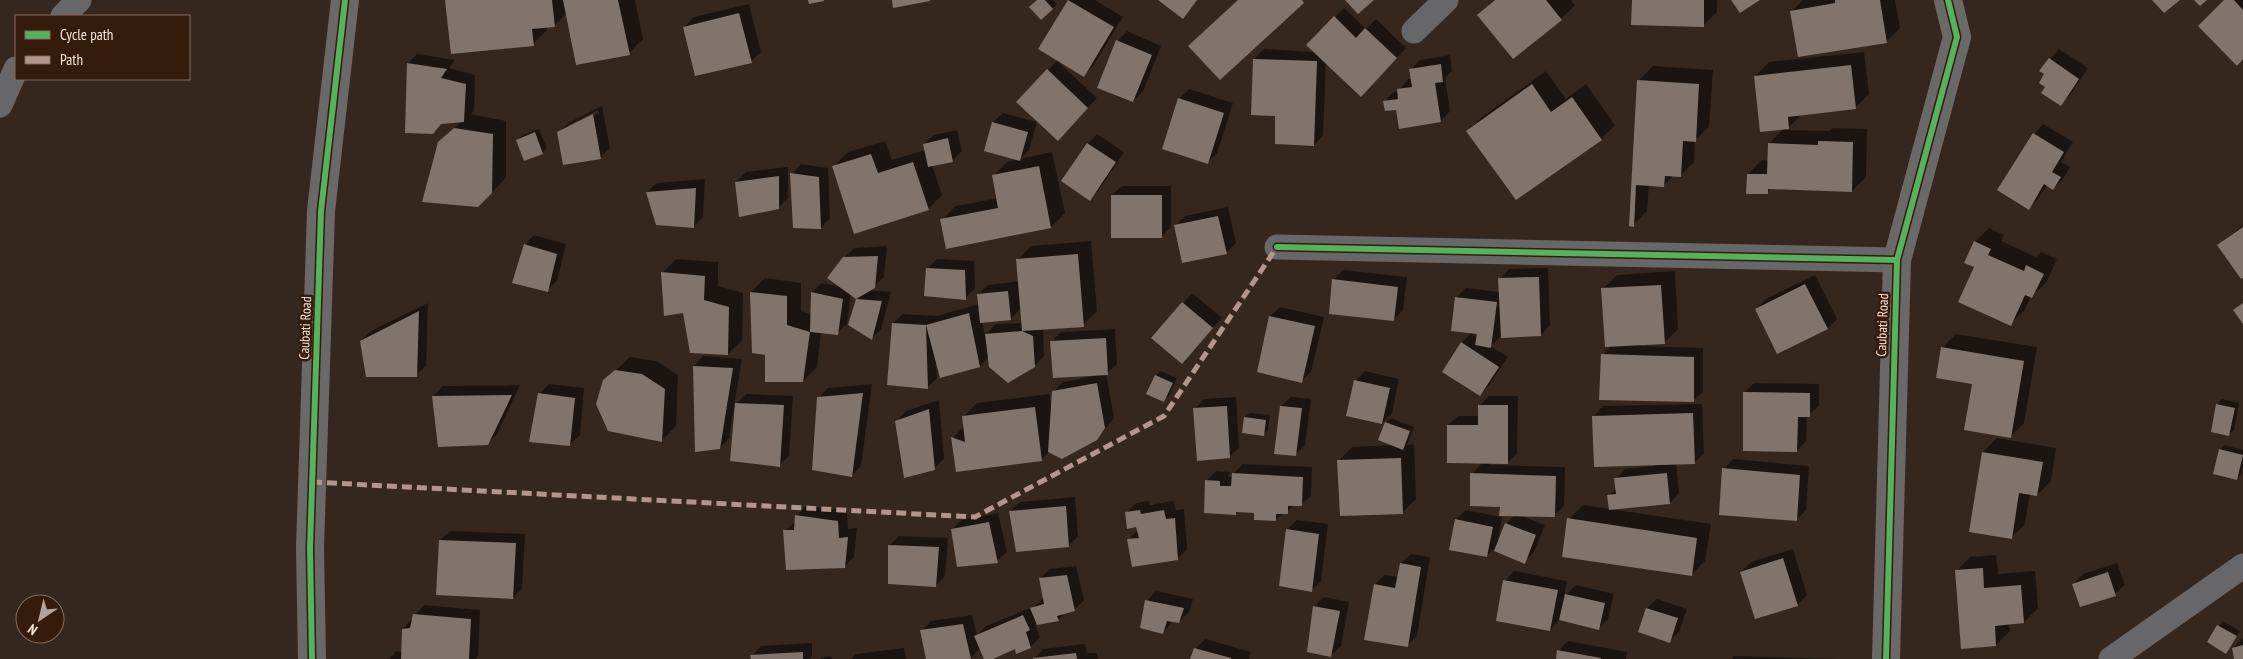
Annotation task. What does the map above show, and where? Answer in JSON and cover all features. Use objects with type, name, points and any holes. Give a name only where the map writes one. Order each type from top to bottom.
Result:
[{"type":"street","points":[[63,15],[78,0]]},
{"type":"street","name":"Caubati Road","points":[[312,659],[310,548],[321,211],[345,0]]},
{"type":"street","points":[[1414,31],[1446,0]]},
{"type":"street","name":"Caubati Road","points":[[1886,659],[1896,260],[1957,37],[1948,0]]},
{"type":"street","points":[[0,69],[15,62]]},
{"type":"street","points":[[0,105],[15,70]]},
{"type":"street","points":[[1277,247],[1896,260]]},
{"type":"street","points":[[2111,659],[2243,566]]},
{"type":"building","points":[[445,0],[552,0],[555,27],[532,29],[534,46],[451,54]]},
{"type":"building","points":[[563,0],[618,0],[630,55],[576,65]]},
{"type":"building","points":[[808,0],[824,0],[824,1],[809,4]]},
{"type":"building","points":[[892,0],[930,0],[930,1],[893,8]]},
{"type":"building","points":[[1037,0],[1045,0],[1053,9],[1041,20],[1029,7]]},
{"type":"building","points":[[1068,0],[1114,27],[1084,77],[1038,49]]},
{"type":"building","points":[[1158,0],[1197,0],[1183,19]]},
{"type":"building","points":[[1238,0],[1302,0],[1304,3],[1220,80],[1188,46]]},
{"type":"building","points":[[1345,0],[1374,0],[1358,14]]},
{"type":"building","points":[[1495,0],[1546,0],[1562,20],[1513,59],[1477,15]]},
{"type":"building","points":[[1632,0],[1704,0],[1704,27],[1631,25]]},
{"type":"building","points":[[1731,0],[1760,0],[1740,13]]},
{"type":"building","points":[[1835,0],[1880,0],[1887,43],[1798,57],[1790,11],[1835,3]]},
{"type":"building","points":[[2152,0],[2180,0],[2164,13]]},
{"type":"building","points":[[2194,0],[2207,0],[2200,6]]},
{"type":"building","points":[[2224,0],[2234,0],[2243,10],[2243,59],[2237,66],[2198,26]]},
{"type":"building","points":[[739,13],[752,63],[695,76],[683,27]]},
{"type":"building","points":[[1334,16],[1356,38],[1365,28],[1397,58],[1361,97],[1306,45]]},
{"type":"building","points":[[1116,40],[1152,55],[1133,102],[1097,88]]},
{"type":"building","points":[[2049,58],[2079,79],[2061,106],[2041,93],[2045,87],[2039,83],[2044,74],[2039,71]]},
{"type":"building","points":[[1253,59],[1317,61],[1314,146],[1275,144],[1275,116],[1251,115]]},
{"type":"building","points":[[407,63],[447,69],[441,78],[466,84],[464,122],[441,124],[433,134],[405,133]]},
{"type":"building","points":[[1441,64],[1443,82],[1435,83],[1441,122],[1399,129],[1396,110],[1385,111],[1383,101],[1398,99],[1397,89],[1412,87],[1409,69]]},
{"type":"building","points":[[1851,65],[1856,109],[1788,117],[1789,129],[1760,132],[1754,76]]},
{"type":"building","points":[[1047,69],[1088,108],[1058,141],[1016,102]]},
{"type":"building","points":[[1637,80],[1699,84],[1696,142],[1683,141],[1681,177],[1665,176],[1664,187],[1636,185],[1634,227],[1629,226]]},
{"type":"building","points":[[1532,84],[1551,112],[1572,97],[1602,140],[1516,200],[1466,131]]},
{"type":"building","points":[[1178,98],[1224,113],[1208,164],[1162,149]]},
{"type":"building","points":[[593,114],[601,159],[563,165],[557,132]]},
{"type":"building","points":[[992,122],[1028,132],[1020,161],[984,151]]},
{"type":"building","points":[[454,128],[493,134],[492,193],[478,207],[422,202],[438,142]]},
{"type":"building","points":[[535,132],[543,154],[524,161],[516,140]]},
{"type":"building","points":[[2033,133],[2064,152],[2052,172],[2061,177],[2053,190],[2044,184],[2029,210],[1997,190]]},
{"type":"building","points":[[948,138],[953,162],[928,167],[923,144]]},
{"type":"building","points":[[1818,141],[1853,142],[1852,192],[1768,189],[1768,194],[1746,194],[1747,174],[1767,174],[1768,143],[1818,145]]},
{"type":"building","points":[[1087,143],[1116,162],[1090,201],[1061,181]]},
{"type":"building","points":[[871,154],[878,173],[913,162],[929,210],[854,234],[832,166]]},
{"type":"building","points":[[1039,166],[1051,228],[946,249],[940,219],[998,208],[992,175]]},
{"type":"building","points":[[790,173],[819,177],[821,229],[793,228]]},
{"type":"building","points":[[779,176],[779,209],[739,217],[735,182]]},
{"type":"building","points":[[696,188],[694,228],[656,225],[646,192]]},
{"type":"building","points":[[1111,195],[1162,195],[1162,238],[1111,238]]},
{"type":"building","points":[[1218,216],[1227,254],[1182,263],[1174,225]]},
{"type":"building","points":[[2243,227],[2243,278],[2241,279],[2217,245]]},
{"type":"building","points":[[1974,241],[1991,249],[1988,255],[2024,271],[2026,265],[2044,274],[2032,298],[2025,295],[2011,326],[1958,302],[1974,267],[1964,263]]},
{"type":"building","points":[[524,244],[557,254],[548,292],[512,283]]},
{"type":"building","points":[[1078,254],[1084,327],[1022,331],[1016,259]]},
{"type":"building","points":[[878,256],[875,288],[856,299],[827,278],[843,257]]},
{"type":"building","points":[[926,268],[965,270],[966,300],[924,296]]},
{"type":"building","points":[[661,272],[705,276],[704,300],[729,307],[728,355],[690,353],[683,313],[664,316]]},
{"type":"building","points":[[1539,277],[1541,336],[1501,338],[1498,278]]},
{"type":"building","points":[[1332,279],[1398,287],[1394,321],[1329,314]]},
{"type":"building","points":[[1805,284],[1828,329],[1777,354],[1755,309]]},
{"type":"building","points":[[1661,285],[1665,344],[1605,347],[1601,288]]},
{"type":"building","points":[[1008,291],[1011,320],[980,323],[977,294]]},
{"type":"building","points":[[750,292],[787,296],[787,325],[810,332],[803,382],[765,382],[765,355],[752,353]]},
{"type":"building","points":[[811,292],[843,299],[838,335],[810,332]]},
{"type":"building","points":[[1455,297],[1497,302],[1491,348],[1475,345],[1477,334],[1451,331]]},
{"type":"building","points":[[856,299],[882,301],[872,340],[848,325]]},
{"type":"building","points":[[1182,302],[1213,328],[1182,364],[1151,338]]},
{"type":"building","points":[[2243,303],[2243,324],[2233,310]]},
{"type":"building","points":[[419,311],[417,377],[366,377],[360,341]]},
{"type":"building","points":[[969,313],[980,367],[940,378],[926,325]]},
{"type":"building","points":[[1269,316],[1315,326],[1302,383],[1257,372]]},
{"type":"building","points":[[892,323],[926,325],[928,389],[887,385]]},
{"type":"building","points":[[1022,331],[1033,336],[1035,367],[1008,383],[989,367],[985,334]]},
{"type":"building","points":[[1106,338],[1108,375],[1053,378],[1050,341]]},
{"type":"building","points":[[1461,342],[1499,367],[1480,396],[1442,372]]},
{"type":"building","points":[[1941,347],[2024,361],[2011,438],[1964,430],[1972,384],[1936,378]]},
{"type":"building","points":[[1601,354],[1694,357],[1694,402],[1599,400]]},
{"type":"building","points":[[693,366],[733,368],[720,449],[695,452]]},
{"type":"building","points":[[615,370],[642,374],[665,389],[662,442],[608,431],[596,404],[603,380]]},
{"type":"building","points":[[1155,375],[1173,383],[1164,402],[1146,394]]},
{"type":"building","points":[[1354,380],[1390,388],[1382,424],[1346,416]]},
{"type":"building","points":[[1097,383],[1105,428],[1097,440],[1062,459],[1048,452],[1052,391]]},
{"type":"building","points":[[1743,392],[1810,393],[1810,417],[1798,417],[1797,452],[1743,451]]},
{"type":"building","points":[[538,393],[575,398],[570,446],[529,442]]},
{"type":"building","points":[[863,393],[852,477],[812,470],[817,397]]},
{"type":"building","points":[[512,395],[488,445],[438,447],[432,396]]},
{"type":"building","points":[[735,403],[784,405],[780,467],[730,461]]},
{"type":"building","points":[[2216,404],[2235,408],[2229,436],[2211,432]]},
{"type":"building","points":[[1478,405],[1508,405],[1508,464],[1447,463],[1447,425],[1478,425]]},
{"type":"building","points":[[1227,406],[1230,458],[1197,461],[1193,408]]},
{"type":"building","points":[[1280,406],[1302,408],[1296,456],[1274,454]]},
{"type":"building","points":[[1035,407],[1042,461],[956,472],[951,437],[965,442],[962,416]]},
{"type":"building","points":[[929,409],[935,470],[904,478],[895,421]]},
{"type":"building","points":[[1693,413],[1695,464],[1594,467],[1592,416]]},
{"type":"building","points":[[1244,417],[1266,420],[1264,436],[1242,433]]},
{"type":"building","points":[[1385,422],[1410,431],[1403,450],[1378,440]]},
{"type":"building","points":[[2219,449],[2243,455],[2237,480],[2213,474]]},
{"type":"building","points":[[1982,452],[2043,462],[2037,496],[2019,493],[2012,539],[1969,532]]},
{"type":"building","points":[[1401,458],[1403,514],[1340,516],[1337,460]]},
{"type":"building","points":[[1722,468],[1800,475],[1797,521],[1719,515]]},
{"type":"building","points":[[1232,473],[1303,477],[1302,506],[1288,506],[1288,514],[1276,514],[1276,521],[1254,520],[1254,513],[1236,512],[1236,515],[1204,513],[1205,480],[1220,481],[1220,486],[1231,486]]},
{"type":"building","points":[[1470,473],[1556,476],[1555,517],[1499,516],[1500,507],[1470,506]]},
{"type":"building","points":[[1667,473],[1670,504],[1609,510],[1607,495],[1616,494],[1614,478]]},
{"type":"building","points":[[1066,506],[1069,547],[1016,552],[1009,511]]},
{"type":"building","points":[[1140,510],[1141,514],[1164,510],[1166,519],[1175,518],[1178,560],[1132,567],[1127,539],[1139,538],[1136,527],[1127,529],[1125,512]]},
{"type":"building","points":[[795,515],[838,521],[839,538],[848,537],[845,568],[786,570],[783,530],[794,530]]},
{"type":"building","points":[[1567,518],[1697,538],[1692,576],[1562,557]]},
{"type":"building","points":[[1455,519],[1493,527],[1487,557],[1449,550]]},
{"type":"building","points":[[989,522],[998,563],[957,567],[951,529]]},
{"type":"building","points":[[1505,523],[1536,535],[1525,564],[1494,551]]},
{"type":"building","points":[[1286,529],[1319,534],[1312,592],[1279,586]]},
{"type":"building","points":[[439,540],[516,543],[513,599],[436,595]]},
{"type":"building","points":[[888,545],[939,547],[936,587],[888,584]]},
{"type":"building","points":[[1783,558],[1798,606],[1755,619],[1740,572]]},
{"type":"building","points":[[1400,563],[1421,567],[1408,647],[1364,640],[1374,584],[1395,588]]},
{"type":"building","points":[[1983,568],[1984,588],[2021,585],[2024,623],[1995,626],[1996,646],[1961,649],[1955,570]]},
{"type":"building","points":[[2108,572],[2116,596],[2080,607],[2072,584]]},
{"type":"building","points":[[1067,575],[1075,611],[1057,616],[1059,621],[1037,625],[1030,608],[1044,604],[1039,578]]},
{"type":"building","points":[[1503,580],[1558,590],[1550,631],[1496,621]]},
{"type":"building","points":[[1565,594],[1605,603],[1599,630],[1559,620]]},
{"type":"building","points":[[1145,600],[1184,608],[1179,623],[1167,621],[1163,634],[1140,628]]},
{"type":"building","points":[[1313,606],[1340,611],[1331,657],[1307,652]]},
{"type":"building","points":[[1646,608],[1678,618],[1670,643],[1638,632]]},
{"type":"building","points":[[413,614],[471,619],[469,659],[401,659],[402,629],[410,628]]},
{"type":"building","points":[[1023,615],[1030,630],[1026,632],[1031,648],[1016,654],[1015,649],[993,659],[984,659],[974,636]]},
{"type":"building","points":[[963,624],[971,659],[926,659],[920,630]]},
{"type":"building","points":[[2217,625],[2237,636],[2226,654],[2207,642]]},
{"type":"building","points":[[2243,645],[2243,659],[2234,659],[2232,648]]},
{"type":"building","points":[[1194,648],[1231,658],[1231,659],[1190,659]]},
{"type":"building","points":[[1557,650],[1601,658],[1601,659],[1556,659]]},
{"type":"building","points":[[803,652],[803,659],[751,659],[750,655]]},
{"type":"building","points":[[1076,653],[1077,659],[1033,659],[1033,658]]},
{"type":"marked path","points":[[312,482],[975,517],[1164,416],[1277,247]]},
{"type":"cycle path","points":[[312,659],[310,548],[321,211],[345,0]]},
{"type":"cycle path","points":[[1886,659],[1897,260],[1957,37],[1948,0]]},
{"type":"cycle path","points":[[1277,247],[1897,260]]}]
